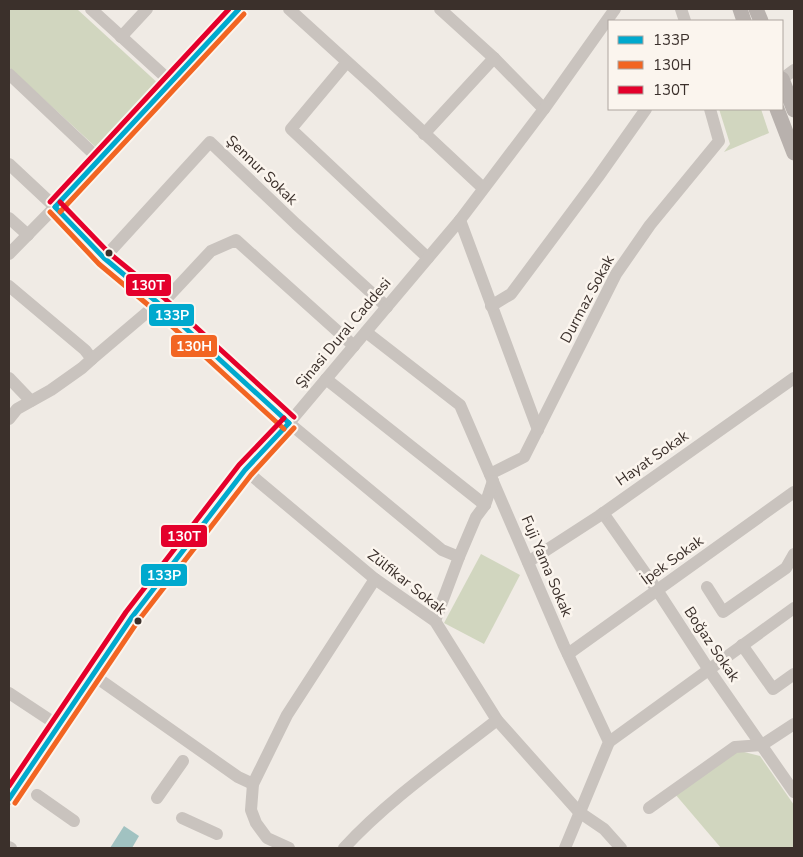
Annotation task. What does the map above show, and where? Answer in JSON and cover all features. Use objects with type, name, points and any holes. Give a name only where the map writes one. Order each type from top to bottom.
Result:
[{"type":"main road","points":[[790,76],[794,110]]},
{"type":"main road","points":[[777,110],[794,153]]},
{"type":"street","points":[[91,9],[171,82]]},
{"type":"street","points":[[121,37],[147,9]]},
{"type":"street","points":[[9,254],[28,236],[239,9]]},
{"type":"street","points":[[289,9],[483,188]]},
{"type":"street","points":[[440,9],[494,58],[544,108]]},
{"type":"street","name":"Şinasi Dural Caddesi","points":[[9,799],[132,617],[245,470],[289,423],[460,220],[615,9]]},
{"type":"street","points":[[424,134],[494,58]]},
{"type":"street","points":[[347,62],[291,128],[428,258]]},
{"type":"street","points":[[9,74],[99,159]]},
{"type":"street","points":[[491,306],[511,294],[645,110]]},
{"type":"street","name":"Durmaz Sokak","points":[[492,478],[524,457],[616,274],[650,225],[719,141],[710,110]]},
{"type":"street","name":"Şennur Sokak","points":[[104,258],[210,142],[387,307]]},
{"type":"street","points":[[9,164],[55,207],[104,258],[158,303],[289,423],[442,550],[459,557]]},
{"type":"street","points":[[9,218],[28,236]]},
{"type":"street","points":[[460,220],[538,430]]},
{"type":"street","points":[[9,419],[17,409],[51,390],[82,368],[158,303],[169,296],[211,251],[236,240],[354,346]]},
{"type":"street","points":[[9,286],[85,350],[92,359]]},
{"type":"street","name":"Fuji Yama Sokak","points":[[366,332],[460,405],[568,654],[609,742]]},
{"type":"street","points":[[9,378],[31,401]]},
{"type":"street","name":"Hayat Sokak","points":[[528,562],[603,513],[794,378]]},
{"type":"street","points":[[326,379],[485,505]]},
{"type":"street","name":"Zülfikar Sokak","points":[[245,470],[375,579],[435,620],[497,720],[579,812],[604,829],[621,848]]},
{"type":"street","points":[[435,620],[476,517],[485,505],[492,478]]},
{"type":"street","name":"İpek Sokak","points":[[568,654],[794,492]]},
{"type":"street","name":"Boğaz Sokak","points":[[603,513],[657,590],[708,670],[794,792]]},
{"type":"street","points":[[707,587],[723,612],[786,568],[794,554]]},
{"type":"street","points":[[285,847],[267,838],[256,823],[251,810],[253,784],[287,715],[375,579]]},
{"type":"street","points":[[565,848],[609,742],[794,608]]},
{"type":"street","points":[[742,645],[773,690],[794,674]]},
{"type":"street","points":[[93,674],[238,777],[253,784]]},
{"type":"street","points":[[9,693],[59,726]]},
{"type":"street","points":[[344,848],[362,828],[497,720]]},
{"type":"street","points":[[649,808],[734,748],[762,745],[794,724]]},
{"type":"street","points":[[157,798],[183,761]]},
{"type":"street","points":[[37,796],[74,821]]},
{"type":"street","points":[[182,818],[218,834]]},
{"type":"green space","points":[[9,9],[77,9],[161,86],[100,151],[9,67]]},
{"type":"green space","points":[[719,110],[761,110],[769,133],[724,152],[730,144]]},
{"type":"green space","points":[[481,554],[520,575],[484,644],[444,623]]},
{"type":"green space","points":[[736,750],[760,756],[794,805],[794,848],[721,848],[675,794]]},
{"type":"water","points":[[124,826],[139,836],[132,848],[110,848]]},
{"type":"transit line","name":"130T","points":[[50,202],[229,9]]},
{"type":"transit line","name":"133P","points":[[55,207],[239,9]]},
{"type":"transit line","name":"130H","points":[[60,212],[244,14]]},
{"type":"transit line","name":"130T","points":[[60,202],[109,253],[163,297],[294,417]]},
{"type":"transit line","name":"133P","points":[[55,207],[104,258],[158,303],[289,423]]},
{"type":"transit line","name":"130H","points":[[50,212],[99,264],[153,309],[284,429]]},
{"type":"transit line","name":"130T","points":[[9,786],[126,612],[239,465],[284,418]]},
{"type":"transit line","name":"133P","points":[[9,799],[132,617],[245,470],[289,423]]},
{"type":"transit line","name":"130H","points":[[15,803],[138,621],[251,475],[294,428]]}]
